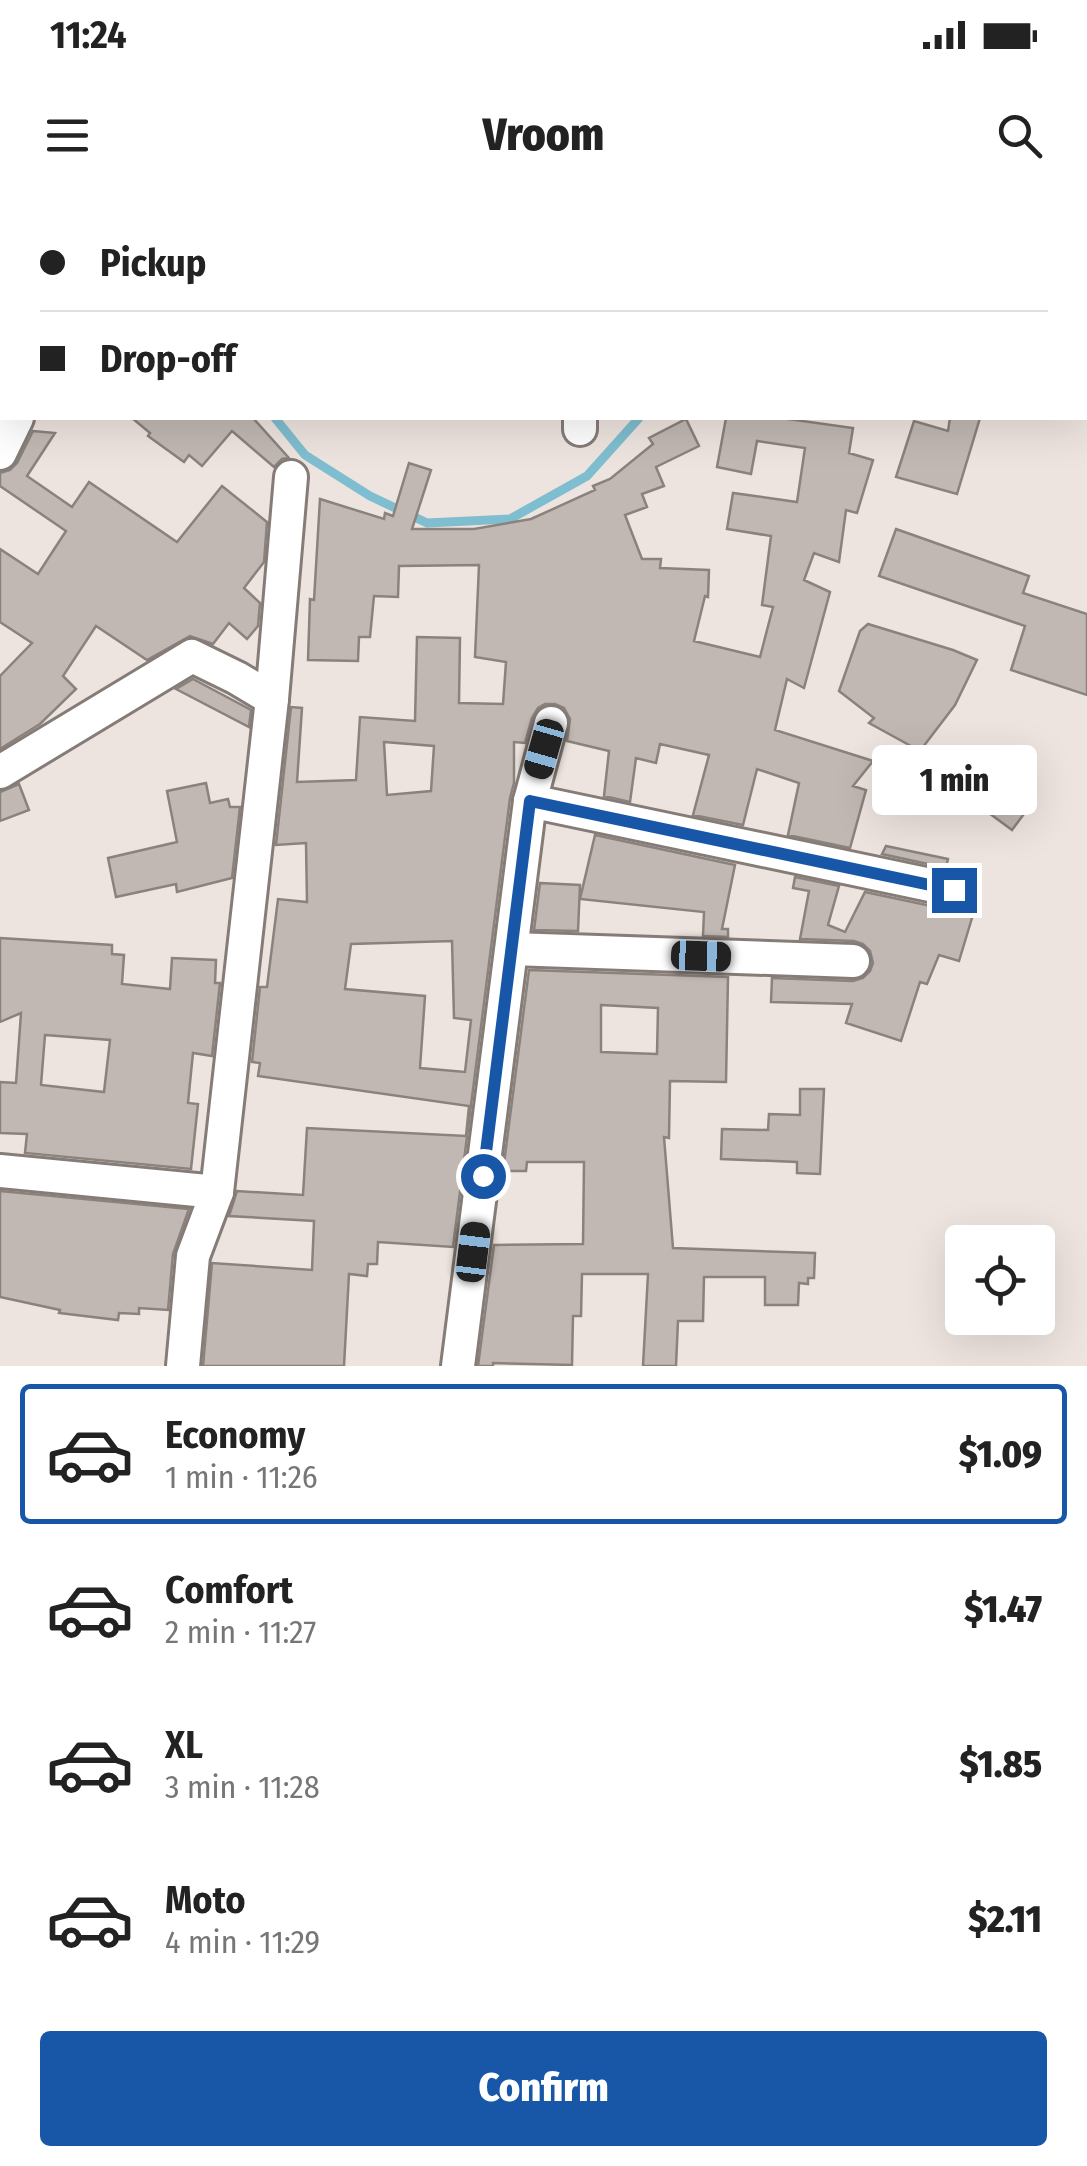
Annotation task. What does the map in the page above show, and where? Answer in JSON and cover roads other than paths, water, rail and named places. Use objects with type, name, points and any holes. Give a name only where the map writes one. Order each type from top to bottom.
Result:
[{"type":"street","points":[[0,453],[16,420]]},
{"type":"street","points":[[183,1366],[192,1256],[216,1192],[272,699],[291,477]]},
{"type":"street","points":[[0,772],[192,656],[272,699]]},
{"type":"street","points":[[458,1366],[530,801],[552,723]]},
{"type":"street","points":[[530,801],[954,890]]},
{"type":"street","points":[[512,948],[852,961]]},
{"type":"street","points":[[0,1171],[216,1192]]},
{"type":"waterway","points":[[277,420],[305,455],[370,496],[427,523],[510,519],[587,476],[637,420]]}]
